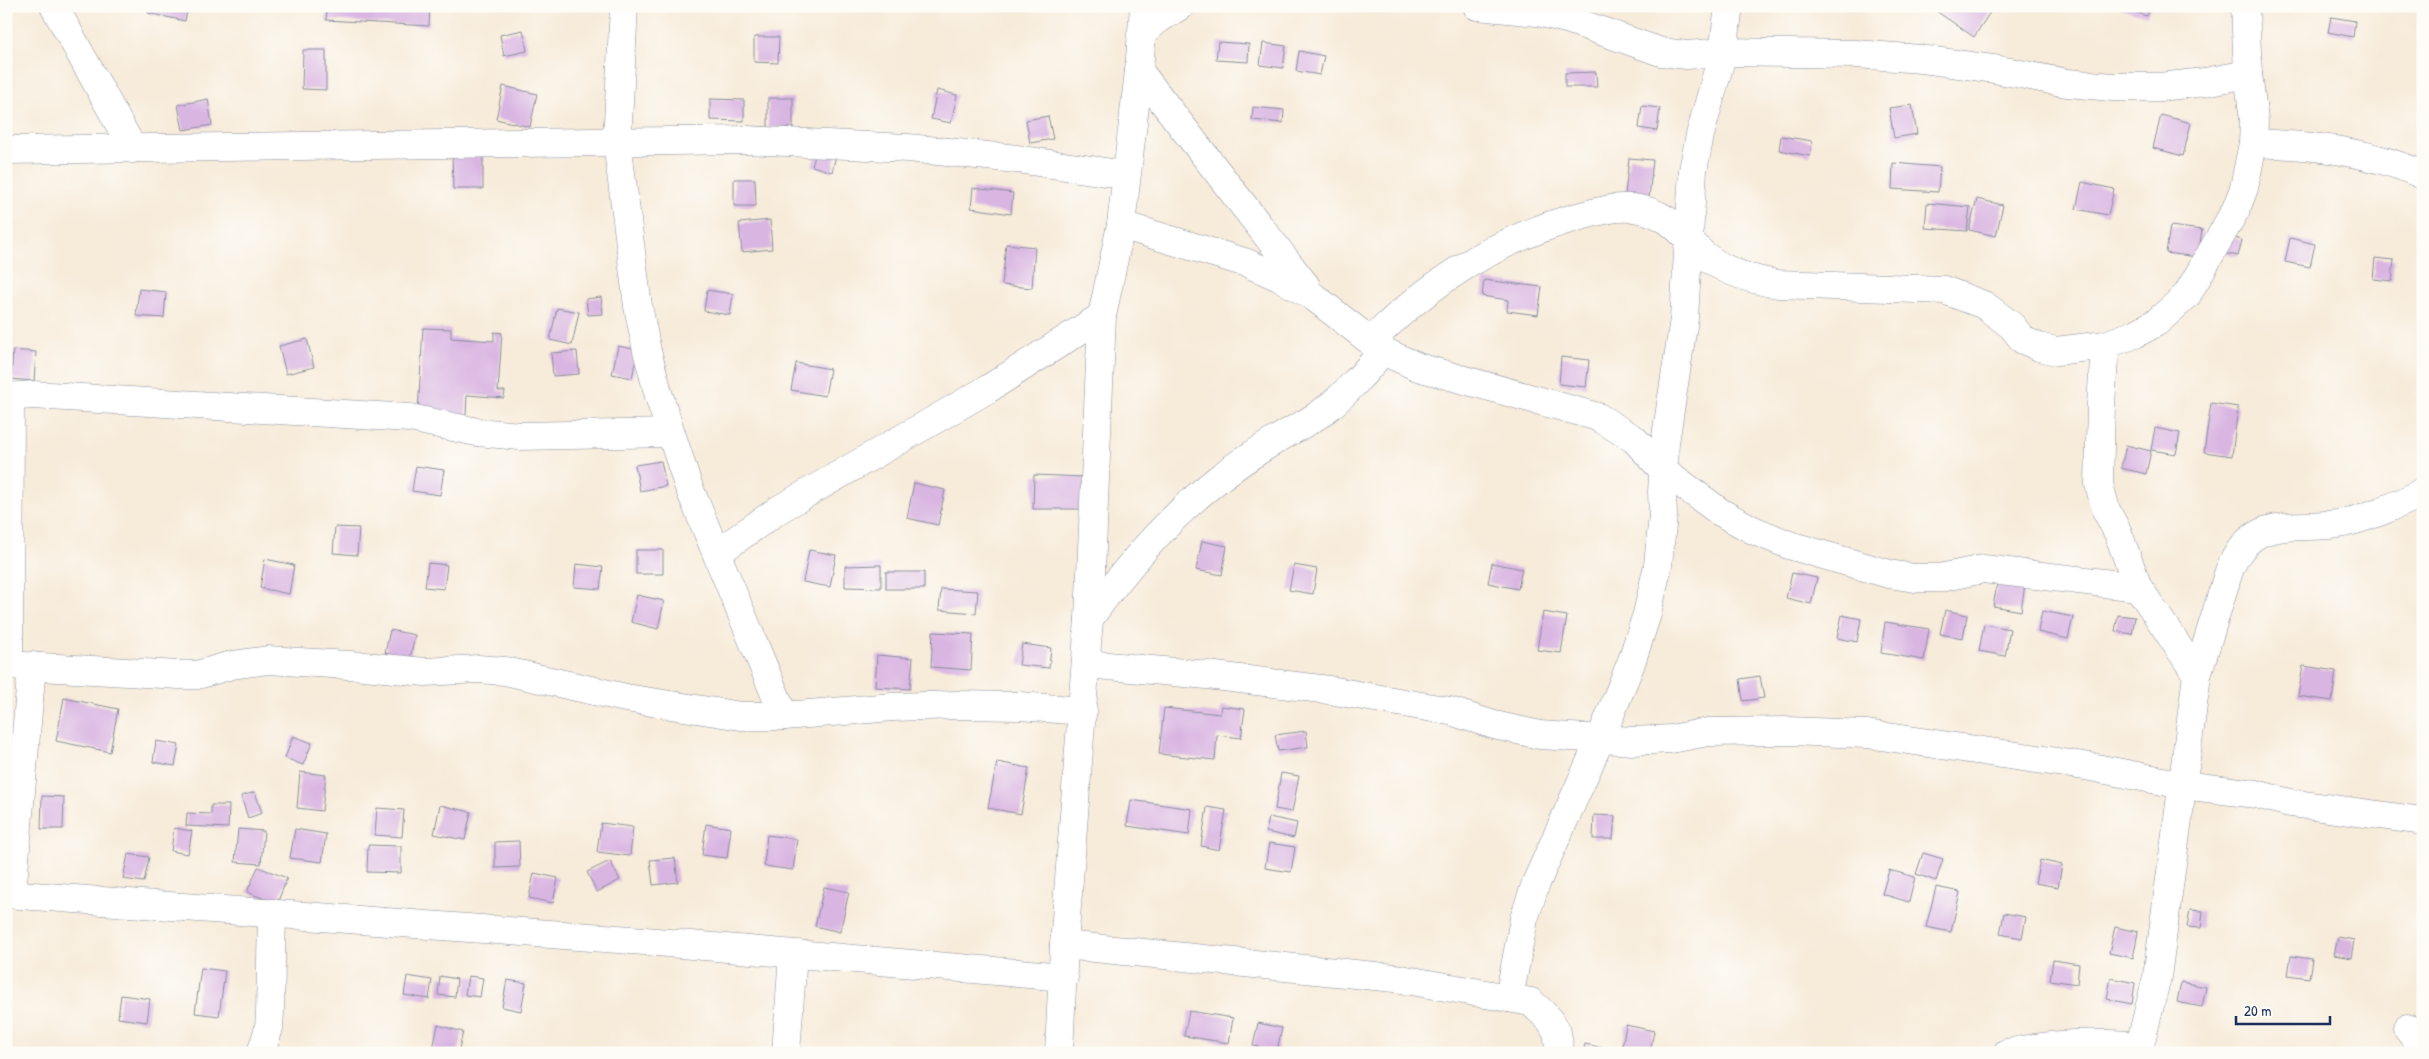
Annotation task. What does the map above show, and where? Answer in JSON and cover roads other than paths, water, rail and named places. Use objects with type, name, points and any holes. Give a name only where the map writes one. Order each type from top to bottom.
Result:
[{"type":"street","points":[[54,6],[133,149]]},
{"type":"street","points":[[624,6],[616,142],[638,306],[647,351],[670,433],[688,486],[784,716]]},
{"type":"street","points":[[1059,1053],[1064,945],[1089,619],[1102,316],[1121,225],[1139,71],[1141,14],[1156,21],[1180,6]]},
{"type":"street","points":[[1477,6],[1537,12],[1570,20],[1661,52],[1687,55],[1723,52],[1856,54],[1921,59],[1994,69],[2067,83],[2113,87],[2159,87],[2205,82],[2248,74]]},
{"type":"street","points":[[1509,998],[1522,926],[1536,883],[1600,740],[1631,663],[1647,614],[1661,540],[1663,470],[1684,319],[1693,170],[1700,136],[1723,52],[1729,6]]},
{"type":"street","points":[[1089,619],[1123,572],[1148,543],[1182,509],[1218,479],[1256,452],[1325,411],[1359,379],[1397,315],[1454,271],[1520,236],[1555,223],[1607,208],[1625,207],[1642,209],[1658,215],[1675,226],[1706,256],[1727,269],[1760,281],[1778,284],[1944,290],[1984,304],[2012,326],[2023,340],[2039,347],[2056,351],[2105,345],[2135,334],[2157,322],[2187,296],[2236,209],[2244,188],[2253,143],[2253,97],[2248,74],[2245,6]]},
{"type":"street","points":[[1139,71],[1314,297]]},
{"type":"street","points":[[6,150],[747,140],[828,142],[1018,159],[1126,175]]},
{"type":"street","points":[[2253,143],[2332,149],[2376,159],[2423,175]]},
{"type":"street","points":[[1121,225],[1247,262],[1281,278],[1314,297],[1377,346],[1418,367],[1598,417],[1634,439],[1663,470],[1720,512],[1753,530],[1789,545],[1889,574],[1915,578],[1940,578],[1982,569],[2138,587]]},
{"type":"street","points":[[717,553],[778,510],[988,388],[1102,316]]},
{"type":"street","points":[[2105,345],[2099,484],[2106,510],[2118,533],[2138,587],[2197,675]]},
{"type":"street","points":[[670,433],[520,436],[477,432],[410,418],[33,395],[8,397],[16,665],[9,894],[272,913],[1064,977]]},
{"type":"street","points":[[2007,1053],[2068,1043],[2104,1042],[2138,1049],[2157,977],[2197,675],[2235,556],[2244,544],[2256,534],[2268,529],[2340,524],[2401,503],[2423,490]]},
{"type":"street","points":[[16,665],[179,675],[197,674],[232,665],[268,660],[321,662],[425,672],[478,669],[525,675],[626,698],[741,716],[784,716],[893,707],[957,705],[1020,706],[1083,711]]},
{"type":"street","points":[[1086,664],[1208,675],[1329,690],[1450,711],[1494,725],[1540,735],[1633,741],[1671,739],[1708,732],[1788,731],[1867,734],[2091,767],[2183,785],[2423,821]]},
{"type":"street","points":[[261,1053],[269,1028],[272,913]]},
{"type":"street","points":[[1064,945],[1395,978],[1531,1002],[1542,1010],[1557,1032],[1560,1053]]},
{"type":"street","points":[[786,1053],[793,954]]}]
